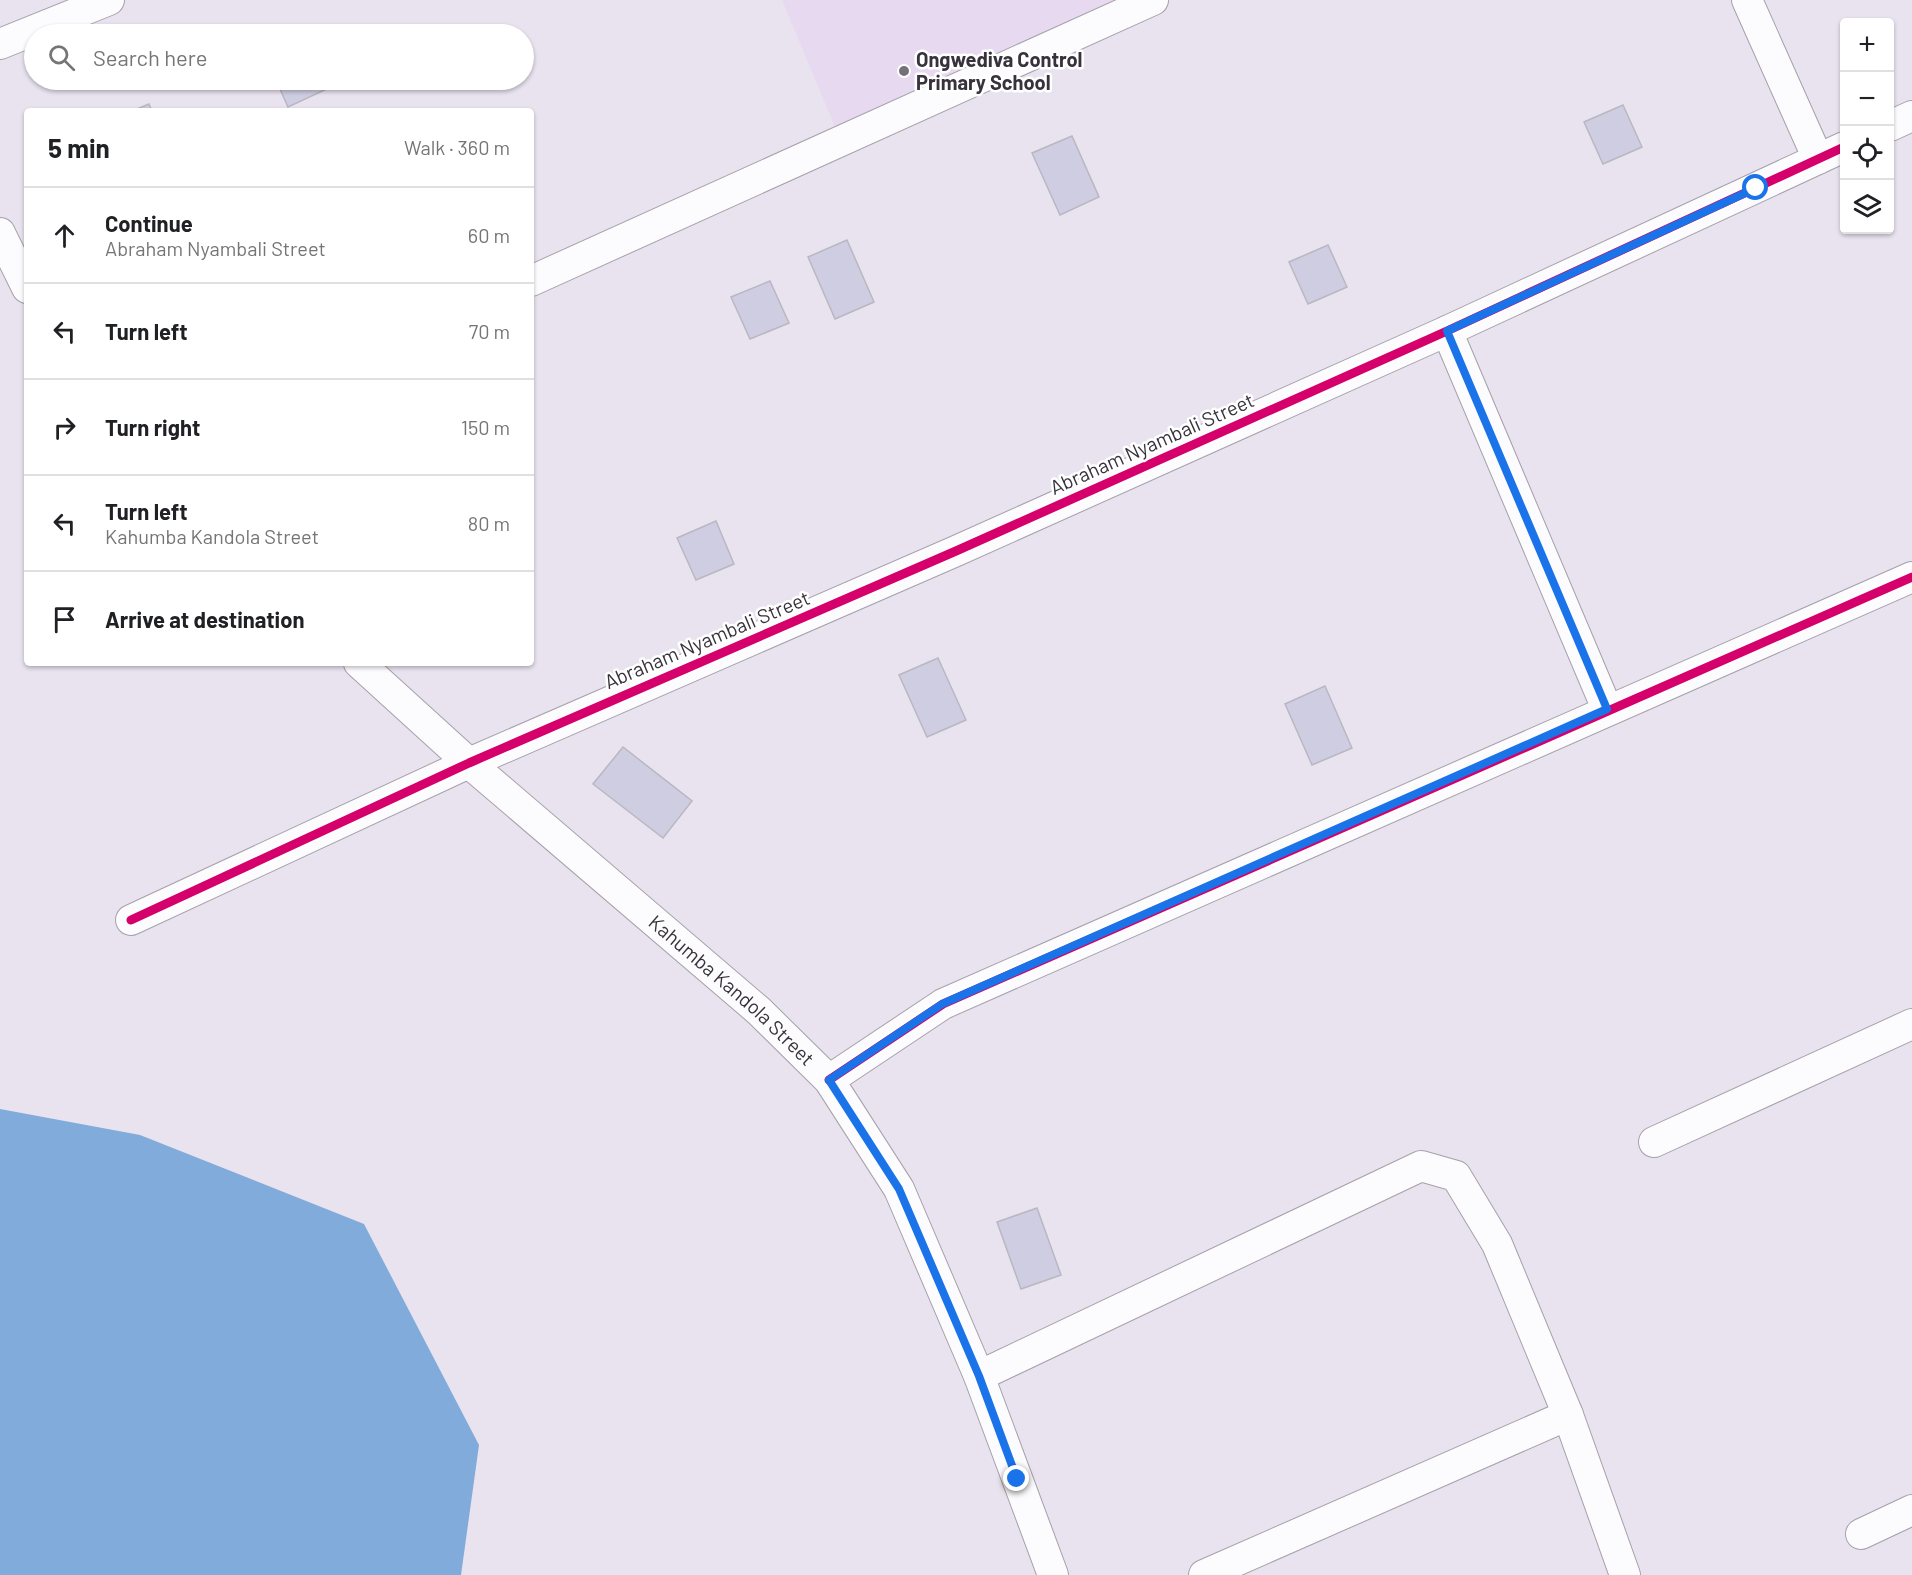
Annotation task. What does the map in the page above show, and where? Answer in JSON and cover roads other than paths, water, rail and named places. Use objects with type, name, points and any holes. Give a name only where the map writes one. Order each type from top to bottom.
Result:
[{"type":"street","points":[[50,24],[109,0]]},
{"type":"street","points":[[534,280],[1152,0]]},
{"type":"street","points":[[1747,0],[1818,159]]},
{"type":"street","points":[[0,44],[24,34]]},
{"type":"street","points":[[1894,124],[1912,116]]},
{"type":"street","name":"Abraham Nyambali Street","points":[[131,920],[469,763],[956,551],[1447,331],[1840,149]]},
{"type":"street","points":[[0,232],[24,282]]},
{"type":"street","points":[[1447,331],[1607,709]]},
{"type":"street","points":[[829,1080],[942,1004],[1607,709],[1912,577]]},
{"type":"street","name":"Kahumba Kandola Street","points":[[362,666],[469,763],[759,1011],[829,1080],[899,1189],[979,1376],[1053,1575]]},
{"type":"street","points":[[1654,1142],[1912,1024]]},
{"type":"street","points":[[979,1376],[1421,1166],[1456,1176],[1497,1244],[1568,1415],[1625,1575]]},
{"type":"street","points":[[1204,1575],[1568,1415]]},
{"type":"street","points":[[1861,1534],[1912,1510]]},
{"type":"water","points":[[0,1109],[140,1135],[364,1224],[479,1445],[461,1575],[0,1575]]},
{"type":"place","name":"Ongwediva Control Primary School","points":[[904,71]]}]
